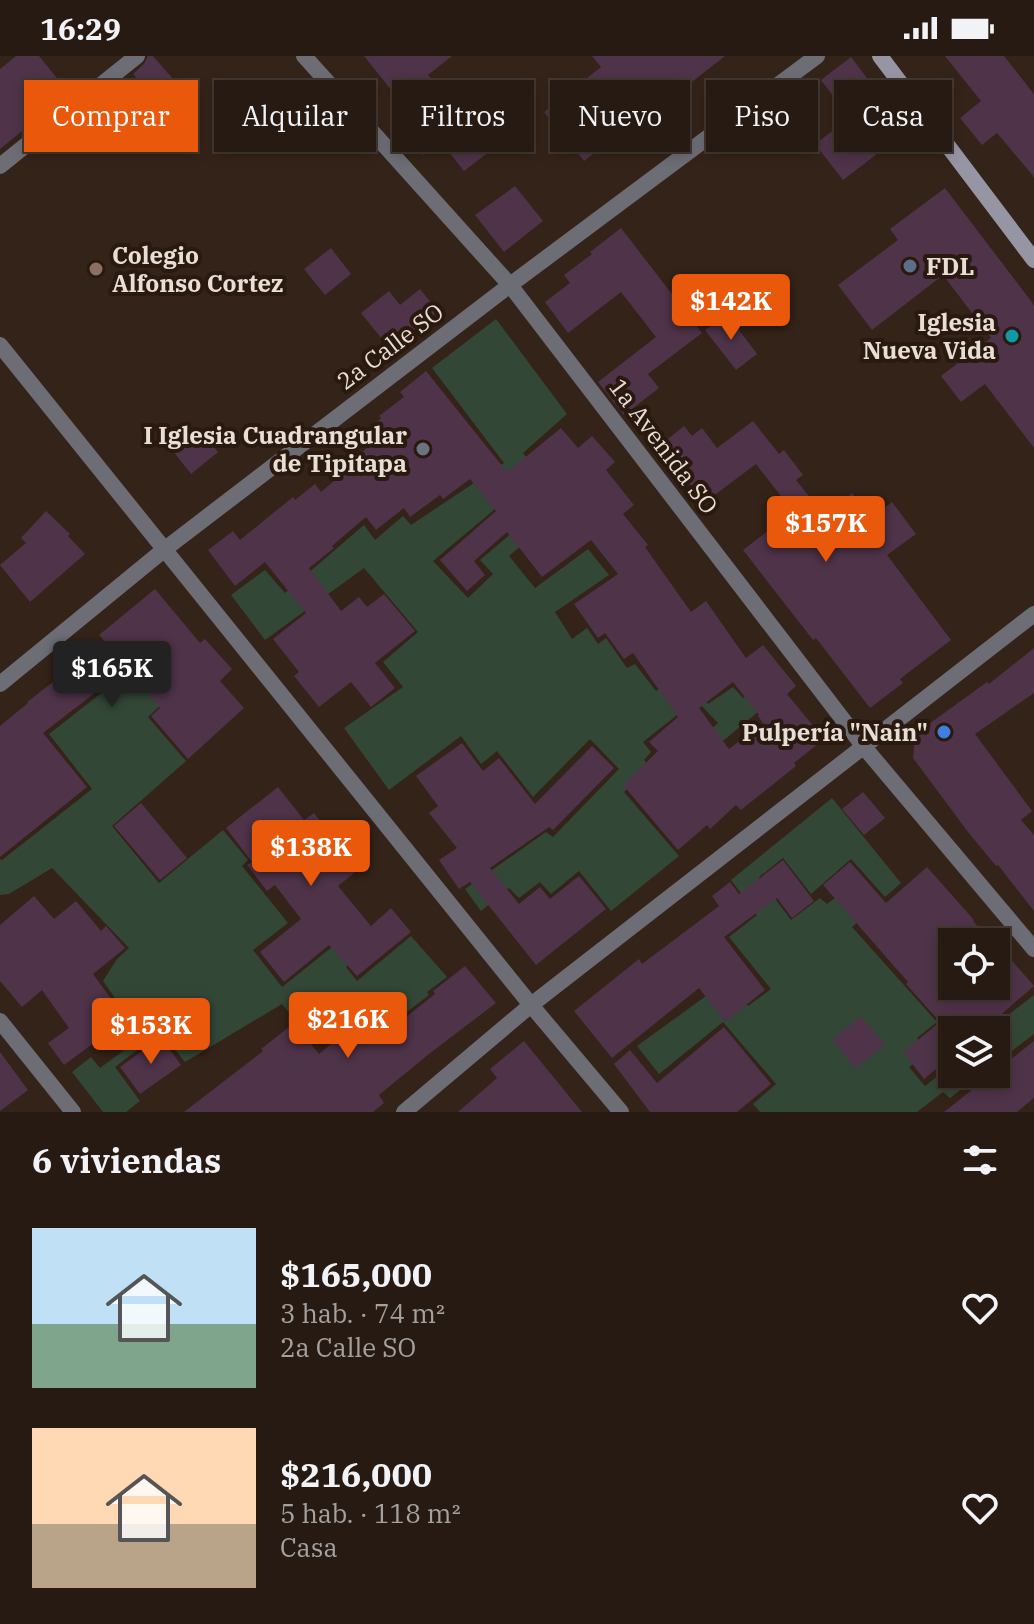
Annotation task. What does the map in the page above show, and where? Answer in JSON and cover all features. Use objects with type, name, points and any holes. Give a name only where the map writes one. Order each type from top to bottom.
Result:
[{"type":"main road","points":[[880,56],[1034,260]]},
{"type":"street","points":[[0,166],[137,56]]},
{"type":"street","name":"1a Avenida SO","points":[[304,56],[510,285],[864,747],[1034,949]]},
{"type":"street","name":"2a Calle SO","points":[[0,684],[165,549],[510,285],[817,56]]},
{"type":"street","points":[[0,345],[531,1005],[621,1112]]},
{"type":"street","points":[[404,1112],[531,1005],[1034,614]]},
{"type":"street","points":[[0,1021],[73,1112]]},
{"type":"green space","points":[[496,319],[567,414],[523,453],[538,473],[433,561],[468,598],[493,574],[480,560],[589,467],[601,479],[509,556],[535,588],[588,549],[609,575],[555,612],[572,639],[587,628],[598,644],[606,638],[627,668],[635,664],[656,691],[682,670],[708,704],[733,687],[743,698],[770,678],[782,692],[689,769],[679,758],[718,723],[696,700],[643,742],[651,752],[644,760],[652,768],[624,792],[679,856],[611,911],[579,871],[551,894],[540,882],[519,898],[509,888],[481,911],[465,889],[546,832],[553,837],[619,769],[590,739],[533,797],[497,751],[481,764],[461,736],[389,790],[344,728],[403,687],[383,662],[418,632],[364,568],[265,640],[231,595],[265,570],[285,593],[364,525],[375,540],[403,516],[411,525],[504,463],[432,368]]},
{"type":"green space","points":[[179,661],[193,675],[148,717],[186,761],[112,826],[159,883],[223,830],[248,860],[242,866],[288,923],[253,950],[282,987],[356,928],[372,945],[346,967],[357,981],[411,936],[447,977],[391,1024],[386,1017],[349,1017],[314,1044],[282,1004],[185,1062],[161,1032],[115,1067],[140,1101],[126,1112],[103,1112],[72,1072],[91,1057],[100,1068],[123,1051],[103,1025],[122,1008],[103,981],[117,959],[129,948],[52,868],[9,894],[0,895],[0,859],[92,789],[49,734],[123,676],[141,691]]},
{"type":"green space","points":[[832,798],[901,883],[885,897],[851,859],[811,894],[783,858],[759,877],[791,920],[820,898],[827,904],[844,891],[866,915],[852,927],[937,1022],[917,1038],[929,1053],[909,1067],[925,1086],[938,1076],[938,1088],[963,1088],[950,1098],[943,1092],[917,1112],[760,1112],[753,1104],[776,1084],[723,1022],[659,1074],[637,1046],[728,980],[748,1006],[771,989],[729,937],[757,915],[731,880]]},
{"type":"green space","points":[[1034,995],[1034,1034],[1010,1052],[1010,1016],[1007,1016]]},
{"type":"building","points":[[16,56],[39,56],[58,80],[24,80],[24,130],[0,149],[0,69]]},
{"type":"building","points":[[148,56],[153,56],[173,79],[138,80],[133,74]]},
{"type":"building","points":[[364,56],[452,56],[428,75],[432,80],[392,80],[392,91]]},
{"type":"building","points":[[592,56],[725,56],[690,83],[690,80],[585,80],[601,67]]},
{"type":"building","points":[[945,56],[1004,56],[1034,94],[1034,177],[997,133],[982,145],[960,118],[981,101]]},
{"type":"building","points":[[851,57],[868,80],[834,80],[834,97],[821,80]]},
{"type":"building","points":[[834,130],[834,152],[880,152],[843,180],[818,148],[818,142]]},
{"type":"building","points":[[449,152],[489,152],[464,171]]},
{"type":"building","points":[[577,152],[595,152],[584,161]]},
{"type":"building","points":[[515,186],[543,221],[504,252],[475,215]]},
{"type":"building","points":[[945,188],[1034,305],[1034,448],[985,384],[961,402],[941,376],[991,338],[943,275],[872,330],[838,285],[898,240],[890,229]]},
{"type":"building","points":[[621,228],[702,333],[648,374],[659,388],[624,415],[598,382],[656,337],[621,292],[568,333],[545,302],[570,283],[564,275]]},
{"type":"building","points":[[331,248],[351,274],[325,295],[304,269]]},
{"type":"building","points":[[420,289],[438,311],[390,349],[361,313],[389,291],[400,305]]},
{"type":"building","points":[[727,314],[757,354],[736,370],[705,330]]},
{"type":"building","points":[[426,371],[507,472],[561,428],[578,448],[592,436],[615,462],[606,470],[634,505],[623,514],[648,545],[645,547],[691,612],[706,601],[746,658],[763,645],[796,686],[787,694],[824,739],[741,810],[736,805],[710,829],[707,825],[678,850],[623,785],[658,751],[649,742],[678,717],[633,653],[624,659],[605,633],[598,638],[574,604],[618,574],[591,540],[542,577],[507,532],[474,561],[485,575],[467,591],[440,560],[496,511],[470,479],[443,499],[440,495],[410,517],[404,508],[376,530],[366,517],[309,568],[341,611],[359,597],[367,607],[384,594],[415,631],[375,663],[395,688],[371,707],[351,682],[319,707],[294,676],[299,672],[273,639],[306,613],[265,562],[235,586],[208,550],[233,531],[240,540],[293,497],[295,500],[315,484],[321,492],[363,456],[361,453],[375,441],[368,431],[381,418],[379,416],[404,397],[400,392]],"holes":[[[733,682],[763,723],[729,749],[699,708]]]},
{"type":"building","points":[[753,421],[779,454],[784,450],[803,475],[796,480],[824,515],[852,493],[871,518],[892,502],[916,534],[887,555],[951,640],[900,679],[903,683],[870,708],[743,550],[793,512],[756,464],[704,503],[667,454],[672,451],[664,442],[684,426],[692,436],[702,428],[717,448]]},
{"type":"building","points":[[200,429],[218,452],[191,474],[173,451]]},
{"type":"building","points":[[46,511],[85,554],[30,602],[0,565],[26,543],[21,538]]},
{"type":"building","points":[[155,589],[200,643],[205,639],[232,669],[220,681],[244,708],[188,759],[151,716],[160,708],[127,668],[43,733],[87,787],[0,857],[0,726],[105,642],[99,635]]},
{"type":"building","points":[[1034,648],[1034,693],[975,734],[1032,811],[1021,820],[1034,835],[1034,911],[968,832],[913,758],[915,734],[987,682],[989,684]]},
{"type":"building","points":[[462,743],[483,771],[499,758],[535,804],[592,746],[614,768],[553,830],[549,827],[490,868],[519,904],[540,887],[550,899],[579,876],[606,909],[536,965],[470,882],[459,889],[439,860],[457,848],[429,813],[438,806],[416,776]]},
{"type":"building","points":[[278,787],[304,820],[314,813],[339,845],[348,837],[368,862],[338,886],[371,926],[391,908],[411,932],[357,976],[329,945],[284,982],[260,952],[301,919],[275,885],[267,891],[247,865],[252,862],[226,828]]},
{"type":"building","points":[[863,792],[885,818],[864,835],[842,809]]},
{"type":"building","points":[[141,803],[187,858],[160,880],[114,826]]},
{"type":"building","points":[[783,860],[814,901],[792,918],[777,898],[724,937],[765,990],[725,1022],[699,988],[612,1058],[574,1011],[639,959],[642,964],[719,906],[712,896],[730,882],[739,894]]},
{"type":"building","points":[[850,862],[886,903],[927,867],[979,928],[938,928],[938,1000],[1010,1000],[1010,958],[1034,986],[999,1016],[938,1016],[938,1020],[823,885]]},
{"type":"building","points":[[34,896],[54,919],[76,901],[101,931],[106,926],[125,948],[93,974],[117,1007],[97,1022],[106,1034],[64,1065],[48,1043],[69,1028],[42,990],[22,1007],[0,981],[0,925]]},
{"type":"building","points":[[465,966],[496,1003],[379,1095],[384,1103],[373,1112],[184,1112],[294,1023],[319,1054],[348,1030],[358,1042],[385,1021],[391,1029]]},
{"type":"building","points":[[861,1016],[885,1045],[855,1068],[832,1040]]},
{"type":"building","points":[[938,1024],[938,1068],[924,1079],[903,1052]]},
{"type":"building","points":[[724,1027],[771,1084],[737,1112],[650,1112],[614,1064],[630,1050],[657,1083]]},
{"type":"building","points":[[161,1037],[181,1065],[140,1094],[120,1067]]},
{"type":"building","points":[[524,1041],[582,1112],[458,1112],[497,1078],[490,1069]]},
{"type":"building","points":[[1034,1041],[1034,1098],[1017,1112],[944,1112],[974,1088],[1010,1088],[1010,1060]]},
{"type":"building","points":[[0,1052],[28,1090],[0,1111]]},
{"type":"place","name":"FDL","points":[[910,266]]},
{"type":"place","name":"Colegio Alfonso Cortez","points":[[96,269]]},
{"type":"place","name":"Iglesia Nueva Vida","points":[[1012,336]]},
{"type":"place","name":"I Iglesia Cuadrangular de Tipitapa","points":[[423,449]]},
{"type":"place","name":"Pulpería \"Nain\"","points":[[944,732]]}]
